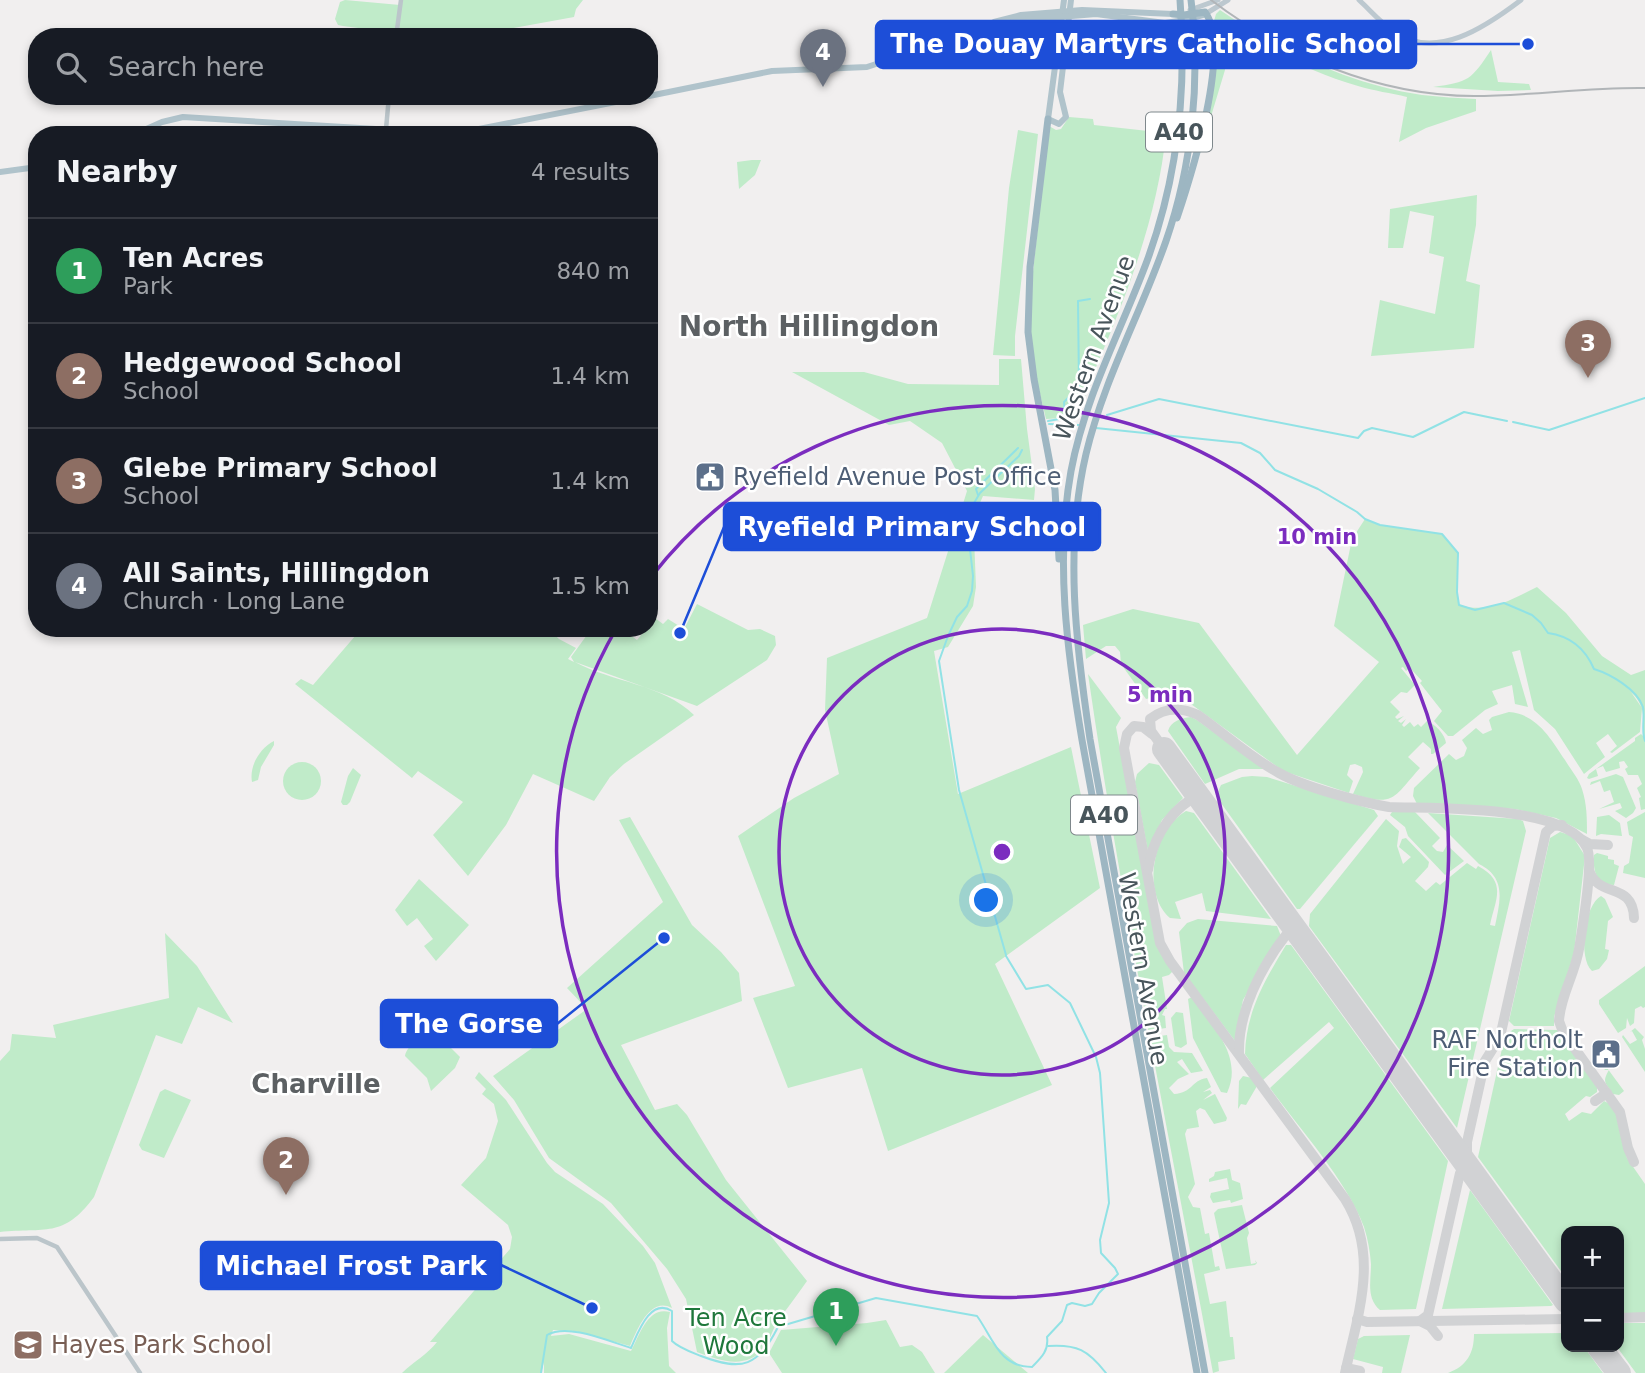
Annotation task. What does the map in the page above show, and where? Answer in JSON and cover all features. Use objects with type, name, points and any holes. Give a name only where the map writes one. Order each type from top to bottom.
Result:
[{"type":"highway","name":"Western Avenue","points":[[1180,0],[1183,34],[1182,85],[1170,186],[1148,260],[1086,410],[1071,472],[1064,554],[1066,633],[1082,740],[1196,1373]]},
{"type":"highway","name":"Western Avenue","points":[[1191,0],[1194,74],[1189,138],[1174,215],[1158,263],[1111,374],[1086,457],[1075,533],[1075,608],[1090,738],[1205,1373]]},
{"type":"highway","points":[[1158,263],[1185,195],[1209,101],[1213,70],[1210,19],[1200,13],[1173,18]]},
{"type":"highway","points":[[1048,119],[1030,267],[1028,332],[1055,490],[1066,633]]},
{"type":"main road","points":[[1064,0],[1065,14],[1060,92],[1066,117],[1059,124],[1048,119],[1059,35],[1065,14],[1073,0],[1082,10]]},
{"type":"main road","points":[[1359,0],[1393,32],[1419,42],[1461,38],[1521,0]]},
{"type":"main road","points":[[1200,13],[1210,4],[1223,1]]},
{"type":"main road","points":[[1200,13],[1216,8],[1223,1]]},
{"type":"main road","points":[[658,94],[772,71],[867,67],[976,31],[1010,22],[1047,18],[1082,10],[1173,18]]},
{"type":"main road","points":[[976,31],[994,22],[1021,15],[1096,14],[1154,22],[1173,18]]},
{"type":"main road","points":[[1047,18],[1059,35]]},
{"type":"main road","points":[[495,126],[602,105]]},
{"type":"main road","points":[[155,126],[183,117],[335,126]]},
{"type":"main road","points":[[0,172],[28,168]]},
{"type":"street","points":[[397,28],[401,0]]},
{"type":"street","points":[[386,126],[389,105]]},
{"type":"street","points":[[0,1239],[41,1238],[51,1242],[63,1254],[140,1373]]},
{"type":"green space","points":[[345,0],[400,5],[401,0],[583,0],[574,17],[514,28],[360,28],[338,25],[335,19],[340,2]]},
{"type":"green space","points":[[1220,10],[1267,39],[1316,64],[1395,90],[1476,99],[1476,111],[1426,128],[1399,142],[1407,97],[1364,88],[1324,75],[1228,26],[1225,70],[1196,166],[1212,95],[1214,21]]},
{"type":"green space","points":[[1491,50],[1498,82],[1529,84],[1531,90],[1433,87],[1468,78],[1479,68]]},
{"type":"green space","points":[[1069,117],[1093,119],[1094,125],[1166,133],[1154,205],[1140,252],[1079,417],[1046,419],[1034,368],[1030,323],[1031,290],[1049,126],[1056,130],[1061,129]]},
{"type":"green space","points":[[1018,130],[1038,134],[1015,356],[993,355],[1009,188]]},
{"type":"green space","points":[[761,160],[755,175],[739,189],[737,162]]},
{"type":"green space","points":[[1477,195],[1476,225],[1466,281],[1480,285],[1474,348],[1371,356],[1380,300],[1435,314],[1444,257],[1429,253],[1434,216],[1410,211],[1403,248],[1388,248],[1390,209]]},
{"type":"green space","points":[[999,359],[1021,359],[1034,500],[983,496],[976,512],[976,587],[973,606],[948,647],[934,651],[958,794],[1071,747],[1100,888],[995,964],[1052,1085],[888,1151],[862,1068],[788,1088],[753,998],[795,986],[738,836],[794,798],[839,774],[825,710],[827,658],[927,618],[967,491],[942,443],[910,421],[889,425],[792,372],[864,372],[908,384],[999,385]]},
{"type":"green space","points":[[1365,519],[1380,525],[1442,534],[1458,553],[1459,605],[1490,607],[1537,587],[1566,613],[1602,656],[1631,675],[1645,670],[1645,809],[1641,810],[1641,797],[1637,788],[1642,784],[1638,775],[1628,775],[1625,769],[1628,767],[1624,761],[1619,762],[1620,768],[1606,772],[1603,766],[1596,769],[1598,776],[1587,778],[1589,774],[1635,741],[1635,738],[1641,734],[1643,736],[1642,709],[1640,732],[1612,753],[1610,752],[1617,746],[1608,734],[1596,743],[1605,757],[1584,774],[1555,729],[1534,710],[1520,650],[1512,652],[1528,707],[1515,704],[1512,685],[1492,691],[1498,704],[1485,710],[1453,736],[1448,736],[1434,721],[1442,711],[1420,683],[1422,681],[1410,668],[1406,671],[1401,668],[1415,685],[1407,693],[1401,692],[1390,702],[1400,712],[1395,717],[1397,719],[1404,716],[1398,721],[1401,723],[1406,719],[1402,725],[1404,727],[1410,722],[1414,727],[1418,724],[1421,727],[1427,721],[1430,722],[1442,733],[1446,743],[1431,754],[1431,749],[1423,742],[1408,757],[1420,768],[1398,793],[1377,800],[1353,794],[1363,772],[1362,767],[1350,765],[1347,775],[1353,781],[1349,793],[1283,771],[1184,699],[1168,694],[1146,699],[1121,664],[1120,652],[1115,646],[1106,646],[1086,659],[1083,625],[1133,609],[1199,623],[1297,755],[1379,662],[1334,626],[1352,539]]},
{"type":"green space","points":[[697,604],[748,630],[760,629],[775,636],[776,645],[767,660],[697,706],[575,662],[667,696],[694,715],[624,764],[610,777],[594,801],[533,774],[506,825],[468,876],[433,835],[463,802],[418,771],[412,778],[295,684],[301,679],[313,685],[354,637],[557,637],[576,648],[568,659],[574,662],[571,657],[585,637],[633,637],[637,640],[640,637],[658,637],[658,620],[663,624],[668,619],[684,629]]},
{"type":"green space","points":[[1088,674],[1121,718],[1116,727],[1156,941],[1162,956],[1173,971],[1162,977],[1167,1009],[1162,1015],[1165,1016],[1166,1028],[1159,1029],[1160,1036],[1167,1035],[1169,1047],[1174,1052],[1192,1053],[1203,1071],[1191,1073],[1182,1059],[1177,1062],[1189,1074],[1178,1079],[1169,1088],[1174,1094],[1180,1093],[1207,1078],[1211,1087],[1203,1092],[1210,1090],[1212,1093],[1203,1100],[1215,1094],[1227,1118],[1226,1121],[1214,1124],[1205,1110],[1200,1108],[1196,1111],[1199,1127],[1187,1129],[1185,1134],[1195,1184],[1188,1197],[1193,1207],[1200,1208],[1205,1234],[1209,1233],[1215,1267],[1219,1266],[1220,1270],[1204,1274],[1210,1304],[1226,1301],[1230,1337],[1233,1337],[1235,1359],[1218,1362],[1219,1371],[1213,1373],[1131,937]]},
{"type":"green space","points":[[1509,712],[1528,717],[1542,729],[1575,774],[1585,800],[1587,834],[1556,818],[1515,809],[1417,804],[1413,796],[1414,788],[1449,754],[1456,760],[1464,756],[1467,748],[1462,740],[1476,728],[1483,734],[1492,730],[1489,720]]},
{"type":"green space","points":[[1191,717],[1264,769],[1239,769],[1205,784],[1168,731],[1177,721]]},
{"type":"green space","points":[[274,741],[261,767],[258,780],[252,782],[252,770],[257,758],[264,748]]},
{"type":"green space","points":[[302,762],[316,767],[321,781],[316,795],[302,800],[288,795],[283,781],[288,767]]},
{"type":"green space","points":[[1149,763],[1159,765],[1183,798],[1162,820],[1148,852],[1135,782],[1137,774]]},
{"type":"green space","points":[[353,768],[361,775],[350,802],[343,805],[341,802],[348,776]]},
{"type":"green space","points":[[1616,774],[1623,777],[1636,808],[1626,818],[1615,811],[1622,808],[1620,803],[1599,809],[1614,802],[1610,790],[1604,792],[1600,781],[1590,785],[1591,782]]},
{"type":"green space","points":[[1252,776],[1267,777],[1374,810],[1378,816],[1300,909],[1297,909],[1216,796],[1221,785]]},
{"type":"green space","points":[[1186,811],[1194,813],[1271,919],[1206,911],[1202,893],[1175,902],[1181,919],[1170,918],[1161,907],[1154,878],[1159,846],[1175,820]]},
{"type":"green space","points":[[1392,812],[1415,812],[1440,838],[1432,846],[1437,851],[1443,852],[1447,845],[1464,861],[1445,875],[1408,836],[1405,827],[1390,815]]},
{"type":"green space","points":[[1645,812],[1645,878],[1623,873],[1624,866],[1629,863],[1633,837],[1629,835],[1627,822]]},
{"type":"green space","points":[[1428,813],[1518,819],[1523,821],[1526,831],[1457,1128],[1309,926],[1310,914],[1386,819],[1399,831],[1397,846],[1403,864],[1411,857],[1399,847],[1402,839],[1406,838],[1429,862],[1428,867],[1415,881],[1426,891],[1436,882],[1440,885],[1467,863],[1487,872],[1496,885],[1496,900],[1490,925],[1495,926],[1500,899],[1498,883],[1494,876]]},
{"type":"green space","points":[[1609,815],[1620,823],[1622,836],[1596,836],[1597,817]]},
{"type":"green space","name":"Ten Acre Wood","points":[[630,817],[692,925],[739,973],[742,1001],[621,1045],[655,1110],[677,1104],[687,1115],[726,1180],[807,1281],[775,1326],[766,1345],[759,1353],[743,1361],[724,1361],[697,1352],[686,1299],[667,1269],[611,1203],[549,1158],[514,1100],[493,1076],[587,1009],[567,988],[663,902],[619,820]]},
{"type":"green space","points":[[1560,832],[1570,835],[1585,856],[1574,953],[1554,1017],[1554,1026],[1514,1026],[1509,1021],[1550,838]]},
{"type":"green space","points":[[1597,853],[1608,856],[1608,859],[1614,860],[1614,864],[1619,866],[1614,885],[1603,882],[1596,875],[1594,855]]},
{"type":"green space","points":[[419,879],[469,925],[436,961],[424,946],[433,939],[417,918],[407,926],[395,910]]},
{"type":"green space","points":[[1601,896],[1613,917],[1608,921],[1605,949],[1609,950],[1607,959],[1599,969],[1592,971],[1585,955],[1585,932],[1590,910]]},
{"type":"green space","points":[[1198,919],[1277,926],[1281,936],[1243,1000],[1235,1041],[1184,973],[1179,932],[1187,923]]},
{"type":"green space","points":[[165,933],[197,966],[233,1023],[198,1007],[182,1044],[156,1035],[94,1197],[73,1219],[62,1225],[41,1230],[0,1232],[0,1061],[10,1050],[12,1034],[56,1038],[53,1025],[169,998]]},
{"type":"green space","points":[[1286,945],[1291,945],[1448,1161],[1416,1309],[1380,1310],[1376,1305],[1370,1289],[1368,1241],[1356,1209],[1322,1155],[1270,1088],[1334,1028],[1329,1022],[1263,1080],[1245,1054],[1253,1010]]},
{"type":"green space","points":[[1645,966],[1645,1007],[1635,1009],[1634,1023],[1630,1026],[1627,1018],[1626,1028],[1618,1033],[1599,1000]]},
{"type":"green space","points":[[1192,997],[1216,1030],[1229,1054],[1232,1067],[1227,1093],[1221,1092],[1193,1038],[1188,999]]},
{"type":"green space","points":[[408,1010],[422,1019],[460,1057],[455,1068],[431,1091],[427,1078],[405,1056],[418,1038],[420,1030],[403,1013]]},
{"type":"green space","points":[[1176,1012],[1183,1013],[1187,1044],[1181,1048],[1175,1046],[1171,1018]]},
{"type":"green space","points":[[1635,1028],[1644,1037],[1645,1072],[1622,1037],[1623,1035],[1630,1044],[1637,1040],[1632,1031],[1630,1032]]},
{"type":"green space","points":[[1514,1029],[1557,1030],[1597,1087],[1597,1092],[1590,1097],[1586,1096],[1565,1114],[1569,1121],[1582,1112],[1591,1114],[1604,1101],[1616,1113],[1627,1158],[1645,1184],[1645,1313],[1624,1313],[1624,1226],[1561,1226],[1561,1271],[1478,1157],[1505,1035]]},
{"type":"green space","points":[[1599,1057],[1609,1070],[1605,1070],[1601,1064],[1592,1065]]},
{"type":"green space","points":[[1609,1070],[1624,1091],[1619,1095],[1613,1094],[1605,1082]]},
{"type":"green space","points":[[479,1072],[506,1100],[555,1172],[603,1204],[643,1246],[655,1263],[672,1308],[657,1307],[645,1316],[630,1346],[575,1331],[553,1330],[551,1336],[569,1334],[631,1351],[650,1317],[662,1311],[670,1312],[667,1328],[669,1366],[676,1373],[544,1373],[544,1362],[541,1373],[402,1373],[437,1342],[430,1342],[510,1249],[512,1237],[508,1225],[461,1185],[486,1158],[498,1121],[494,1104],[482,1094],[486,1089],[475,1078]]},
{"type":"green space","points":[[1243,1076],[1252,1078],[1257,1086],[1246,1105],[1241,1104],[1238,1109],[1239,1081]]},
{"type":"green space","points":[[165,1089],[191,1100],[164,1158],[142,1150],[139,1145],[160,1092]]},
{"type":"green space","points":[[1230,1169],[1232,1180],[1240,1183],[1243,1199],[1231,1203],[1230,1200],[1213,1203],[1211,1193],[1229,1189],[1227,1178],[1209,1182],[1209,1179],[1215,1172]]},
{"type":"green space","points":[[1470,1190],[1553,1305],[1442,1309]]},
{"type":"green space","points":[[1242,1205],[1249,1233],[1247,1238],[1251,1264],[1256,1263],[1255,1260],[1257,1263],[1226,1269],[1214,1213],[1218,1209]]},
{"type":"green space","points":[[886,1320],[900,1347],[912,1345],[922,1352],[935,1373],[782,1373],[769,1353],[781,1330]]},
{"type":"green space","points":[[1624,1323],[1645,1323],[1645,1373],[1636,1373],[1621,1352],[1624,1352]]},
{"type":"green space","points":[[1561,1333],[1561,1352],[1588,1352],[1603,1373],[1448,1373],[1465,1363],[1473,1347],[1474,1334]]},
{"type":"green space","points":[[983,1335],[1028,1373],[944,1373]]},
{"type":"green space","points":[[1410,1335],[1401,1373],[1382,1373],[1383,1367],[1353,1359],[1358,1339],[1364,1336]]},
{"type":"waterway","points":[[1048,421],[1065,418],[1064,402],[1079,387],[1078,301],[1090,299]]},
{"type":"waterway","points":[[1513,422],[1549,430],[1645,398]]},
{"type":"waterway","points":[[1107,415],[1159,399],[1358,438],[1364,431],[1372,428],[1413,437],[1464,412],[1507,421]]},
{"type":"waterway","points":[[1065,423],[1065,418],[1073,417]]},
{"type":"waterway","points":[[1049,424],[1079,425]]},
{"type":"waterway","points":[[1096,428],[1241,443],[1260,453],[1275,470],[1318,489],[1365,519],[1380,525],[1442,534],[1458,553],[1459,605],[1475,610],[1504,603],[1532,615],[1548,633],[1576,644],[1594,669],[1622,683],[1640,700],[1643,707],[1645,741]]},
{"type":"waterway","points":[[978,495],[976,489],[1018,448]]},
{"type":"waterway","points":[[1006,955],[959,790],[939,661],[948,636],[957,617],[967,606],[972,591],[969,540],[971,508],[980,493],[1022,450]]},
{"type":"waterway","points":[[541,1373],[547,1335],[577,1332],[631,1348],[641,1326],[657,1309],[672,1311],[672,1341],[678,1346],[716,1361],[739,1364],[756,1358],[778,1327],[876,1298],[977,1316],[1004,1357],[1021,1366],[1032,1367],[1044,1354],[1047,1337],[1062,1321],[1067,1305],[1092,1304],[1118,1274],[1101,1253],[1100,1240],[1109,1203],[1100,1073],[1096,1057],[1070,1003],[1048,985],[1026,989],[1006,956]]},
{"type":"waterway","points":[[1048,1346],[1067,1346],[1081,1350],[1106,1373]]},
{"type":"taxiway","points":[[1164,749],[1151,731],[1150,719],[1167,710],[1185,711],[1198,715],[1269,767],[1317,789],[1389,807],[1466,809],[1527,816],[1554,823],[1575,834],[1587,848],[1588,882],[1579,949],[1559,1021],[1563,1032],[1620,1112],[1634,1162]]},
{"type":"taxiway","points":[[1152,734],[1143,727],[1134,726],[1127,734],[1124,748],[1160,943],[1170,961],[1345,1199],[1356,1220],[1362,1242],[1363,1285],[1345,1373]]},
{"type":"taxiway","points":[[1148,870],[1157,840],[1167,822],[1181,806],[1190,800],[1198,800],[1205,806]]},
{"type":"taxiway","points":[[1477,1178],[1467,1160],[1467,1142],[1485,1061],[1500,1037],[1546,832],[1553,826],[1562,825]]},
{"type":"taxiway","points":[[1581,839],[1590,844],[1608,845]]},
{"type":"taxiway","points":[[1589,870],[1600,885],[1628,899],[1634,918]]},
{"type":"taxiway","points":[[1239,1053],[1242,1022],[1247,1006],[1268,961],[1286,935],[1302,937]]},
{"type":"taxiway","points":[[1595,1101],[1607,1093]]},
{"type":"taxiway","points":[[1455,1150],[1460,1158],[1461,1168]]},
{"type":"taxiway","points":[[1420,1321],[1428,1315],[1460,1173],[1467,1170],[1473,1173]]},
{"type":"taxiway","points":[[1624,1318],[1645,1317]]},
{"type":"taxiway","points":[[1357,1319],[1367,1322],[1561,1319]]},
{"type":"taxiway","points":[[1422,1322],[1430,1326],[1438,1336]]},
{"type":"taxiway","points":[[1346,1368],[1360,1371]]},
{"type":"runway","points":[[1164,749],[1561,1294]]},
{"type":"runway","points":[[1603,1352],[1619,1373]]},
{"type":"railway","points":[[1211,0],[1270,39],[1302,55],[1335,69],[1403,89],[1474,96],[1645,88]]},
{"type":"place","name":"The Douay Martyrs Catholic School","points":[[1528,44]]},
{"type":"place","name":"All Saints, Hillingdon","points":[[823,87]]},
{"type":"place","name":"Glebe Primary School","points":[[1588,378]]},
{"type":"place","name":"Ryefield Avenue Post Office","points":[[710,477]]},
{"type":"place","name":"Ryefield Primary School","points":[[680,633]]},
{"type":"place","name":"The Gorse","points":[[664,938]]},
{"type":"place","name":"RAF Northolt Fire Station","points":[[1606,1054]]},
{"type":"place","name":"Hedgewood School","points":[[286,1195]]},
{"type":"place","name":"Michael Frost Park","points":[[592,1308]]},
{"type":"place","name":"Hayes Park School","points":[[28,1345]]},
{"type":"place","name":"Ten Acres","points":[[836,1346]]},
{"type":"district","name":"North Hillingdon","points":[[809,326]]},
{"type":"district","name":"Charville","points":[[316,1084]]}]
